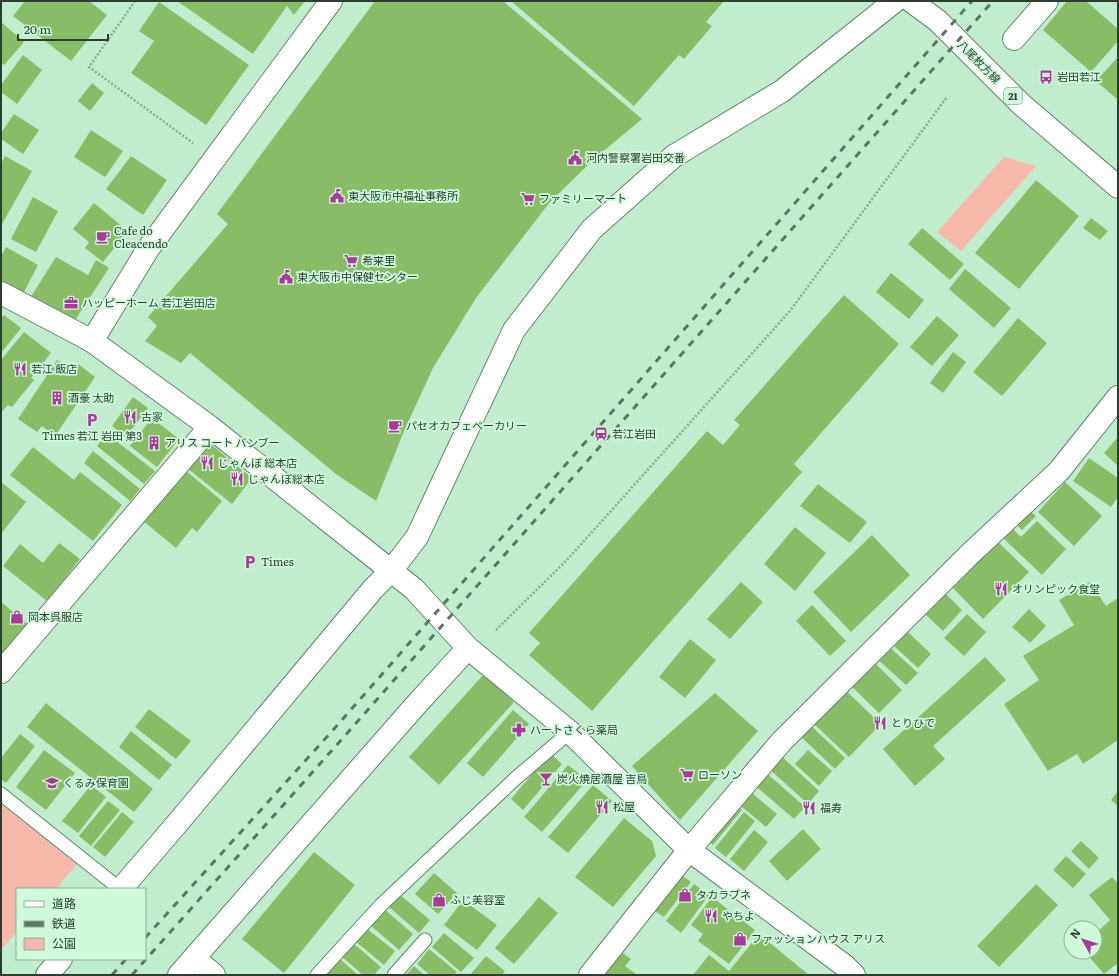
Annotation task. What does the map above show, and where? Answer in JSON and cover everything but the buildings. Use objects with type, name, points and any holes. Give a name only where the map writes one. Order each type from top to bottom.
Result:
[{"type":"street","points":[[92,340],[148,249],[331,1]]},
{"type":"street","points":[[121,888],[181,819],[368,595],[391,571],[417,537],[514,330],[592,229],[674,156],[782,91],[895,1]]},
{"type":"street","name":"八尾枚方線","points":[[911,1],[938,21],[1021,104],[1118,187]]},
{"type":"street","points":[[1014,39],[1047,1]]},
{"type":"street","points":[[1,293],[92,340],[210,426],[414,589],[468,648],[570,732],[689,850],[845,966],[854,975]]},
{"type":"street","points":[[590,975],[689,850],[782,741],[971,554],[1059,471],[1118,397]]},
{"type":"street","points":[[1,672],[210,426]]},
{"type":"street","points":[[179,975],[409,712],[468,648]]},
{"type":"street","points":[[194,958],[214,975]]},
{"type":"street","points":[[47,975],[60,960]]},
{"type":"lane","points":[[316,975],[381,905],[516,777],[570,732]]},
{"type":"lane","points":[[1,794],[119,888]]},
{"type":"lane","points":[[394,975],[425,940]]},
{"type":"path","points":[[135,1],[89,68],[214,158]]},
{"type":"path","points":[[496,630],[567,560],[790,311],[947,97]]},
{"type":"green space","points":[[1004,157],[1036,166],[961,251],[937,232]]},
{"type":"green space","points":[[1,804],[78,863],[57,888],[16,888],[16,933],[1,950]]},
{"type":"railway","points":[[146,937],[334,729],[972,1]]},
{"type":"railway","points":[[146,959],[993,1]]},
{"type":"railway","points":[[112,975],[125,960]]},
{"type":"railway","points":[[132,975],[145,960]]},
{"type":"place","name":"岩田若江","points":[[1046,77]]},
{"type":"place","name":"河内警察署岩田交番","points":[[575,158]]},
{"type":"place","name":"東大阪市中福祉事務所","points":[[337,196]]},
{"type":"place","name":"ファミリーマート","points":[[528,199]]},
{"type":"place","name":"Cafe do Cleacendo","points":[[103,237]]},
{"type":"place","name":"希来里","points":[[351,261]]},
{"type":"place","name":"東大阪市中保健センター","points":[[286,277]]},
{"type":"place","name":"ハッピーホーム 若江岩田店","points":[[71,303]]},
{"type":"place","name":"若江 飯店","points":[[20,369]]},
{"type":"place","name":"酒豪 太助","points":[[57,398]]},
{"type":"place","name":"古家","points":[[130,417]]},
{"type":"place","name":"Times 若江 岩田 第3","points":[[92,420]]},
{"type":"place","name":"パセオカフェベーカリー","points":[[395,426]]},
{"type":"place","name":"若江岩田","points":[[601,434]]},
{"type":"place","name":"アリス コート バンブー","points":[[154,443]]},
{"type":"place","name":"じゃんぼ 総本店","points":[[207,463]]},
{"type":"place","name":"じゃんぼ総本店","points":[[237,479]]},
{"type":"place","name":"Times","points":[[250,562]]},
{"type":"place","name":"オリンピック食堂","points":[[1001,589]]},
{"type":"place","name":"岡本呉服店","points":[[17,617]]},
{"type":"place","name":"とりひで","points":[[880,723]]},
{"type":"place","name":"ハートさくら薬局","points":[[519,730]]},
{"type":"place","name":"ローソン","points":[[687,775]]},
{"type":"place","name":"炭火焼居酒屋 吉鳥","points":[[546,779]]},
{"type":"place","name":"くるみ保育園","points":[[52,783]]},
{"type":"place","name":"松屋","points":[[602,807]]},
{"type":"place","name":"福寿","points":[[809,808]]},
{"type":"place","name":"タカラブネ","points":[[685,895]]},
{"type":"place","name":"ふじ美容室","points":[[439,900]]},
{"type":"place","name":"やちよ","points":[[711,916]]},
{"type":"place","name":"ファッションハウス アリス","points":[[740,939]]}]
